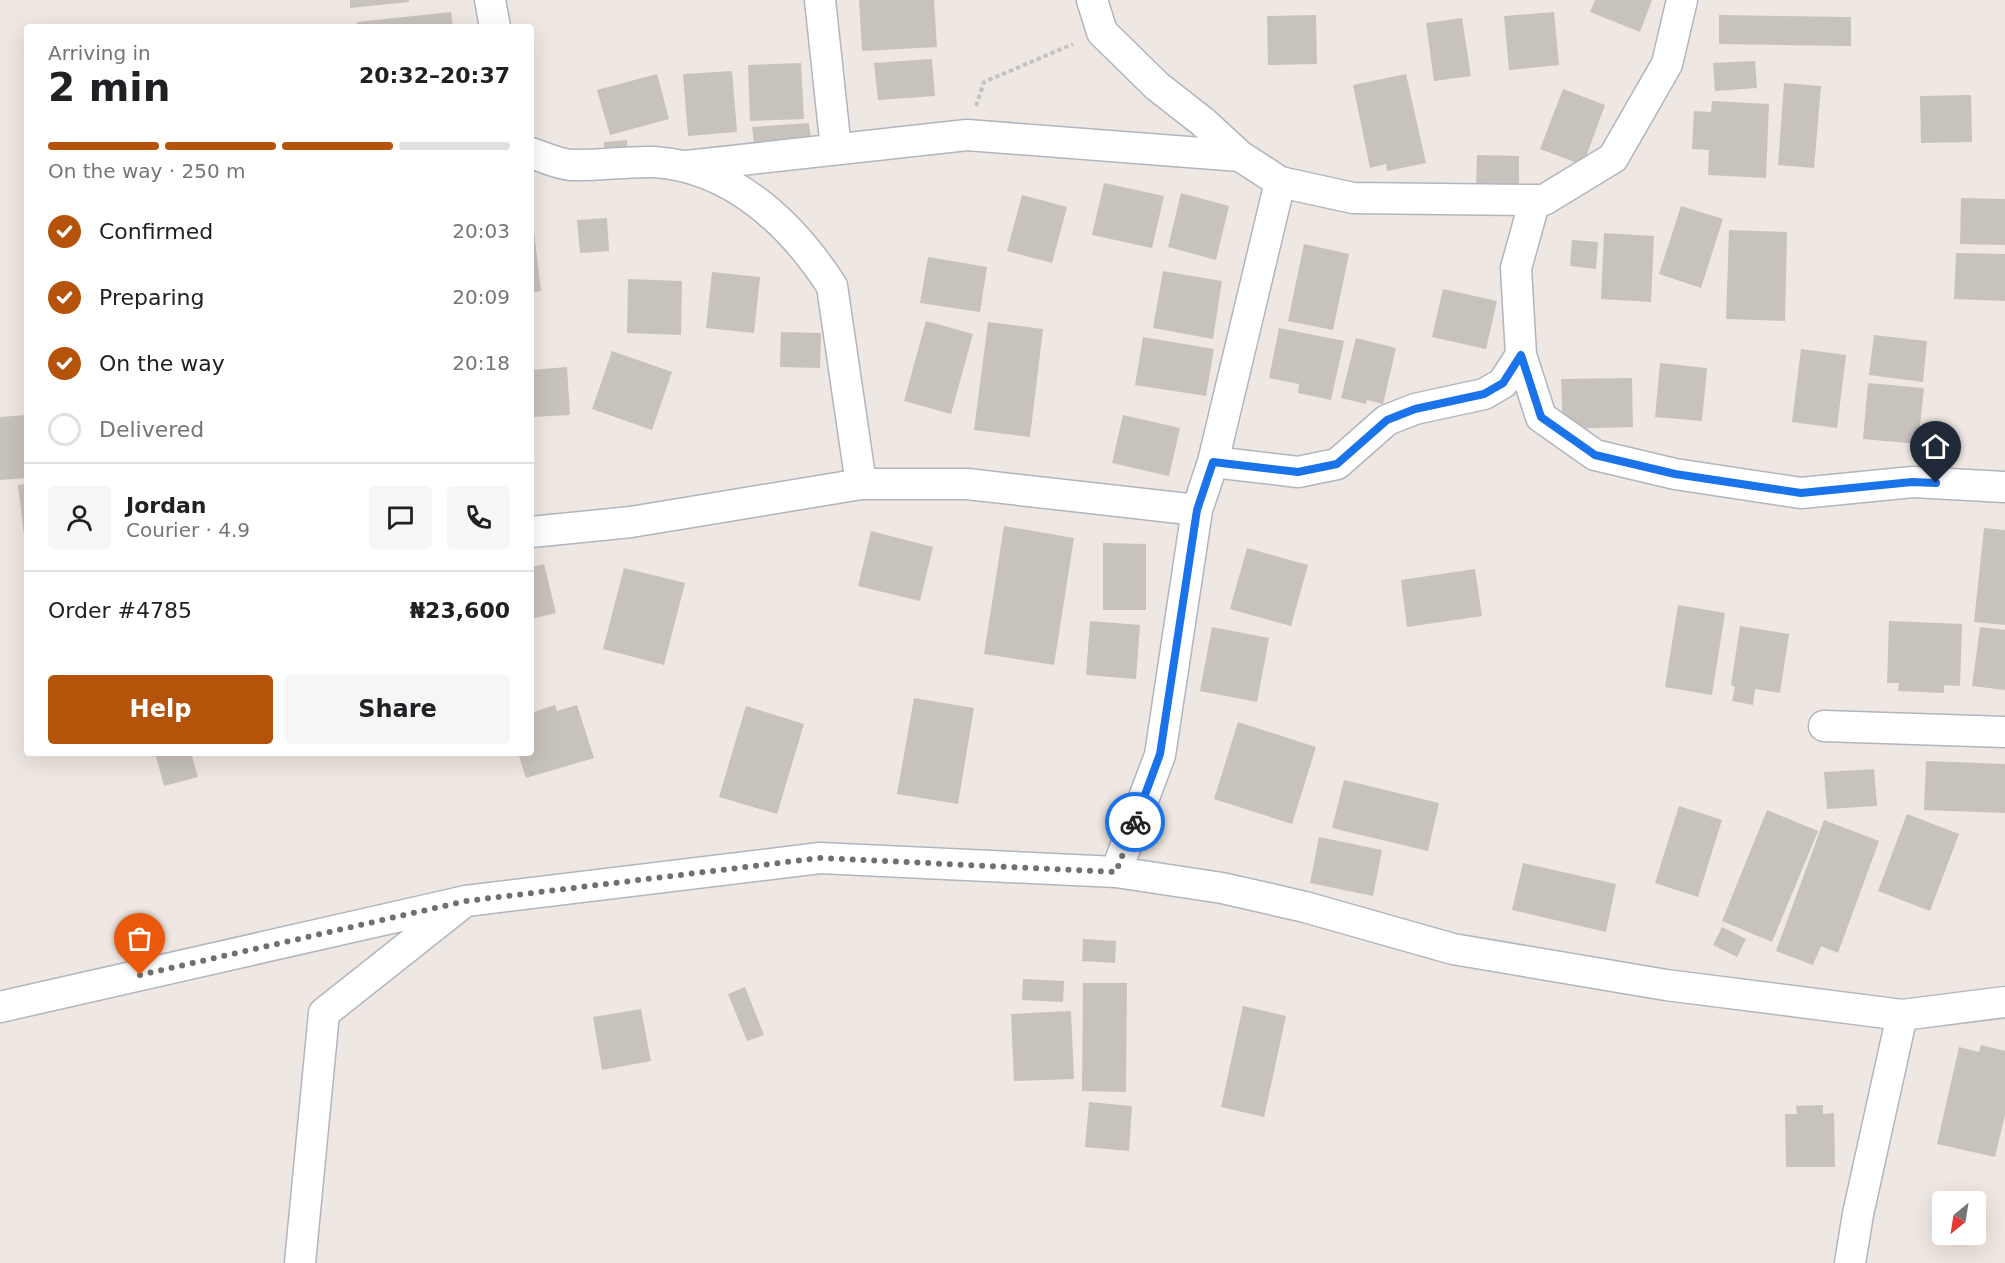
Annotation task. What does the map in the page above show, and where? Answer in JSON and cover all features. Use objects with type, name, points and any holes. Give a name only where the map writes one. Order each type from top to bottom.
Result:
[{"type":"street","points":[[490,0],[494,24]]},
{"type":"street","points":[[820,0],[836,149]]},
{"type":"street","points":[[1092,0],[1102,32],[1157,86],[1203,122],[1240,156],[1280,182],[1353,198],[1535,201],[1544,200],[1613,158],[1667,64],[1682,0]]},
{"type":"street","points":[[534,154],[569,165],[652,162],[687,166],[967,135],[1240,156]]},
{"type":"street","points":[[687,166],[743,191],[786,225],[814,258],[832,286],[861,484]]},
{"type":"street","points":[[1116,872],[1160,754],[1197,510],[1213,462],[1280,182]]},
{"type":"street","points":[[1535,201],[1516,268],[1521,355],[1541,417],[1595,455],[1675,474],[1801,493],[1912,482],[2005,487]]},
{"type":"street","points":[[1213,462],[1298,472],[1337,464],[1387,420],[1415,409],[1484,394],[1503,383],[1521,355]]},
{"type":"street","points":[[534,532],[631,522],[861,484],[967,484],[1197,510]]},
{"type":"street","points":[[1824,726],[2005,732]]},
{"type":"street","points":[[0,1007],[466,901],[820,858],[1116,872],[1222,888],[1295,905],[1453,950],[1666,985],[1902,1015],[2005,1002]]},
{"type":"street","points":[[300,1263],[324,1013],[466,901]]},
{"type":"street","points":[[1850,1263],[1902,1015]]},
{"type":"path","points":[[967,135],[984,82],[1102,32]]},
{"type":"building","points":[[350,0],[409,0],[409,2],[350,8]]},
{"type":"building","points":[[859,0],[934,0],[937,47],[862,51]]},
{"type":"building","points":[[1595,0],[1652,0],[1640,32],[1590,12]]},
{"type":"building","points":[[451,12],[453,24],[357,24],[357,22]]},
{"type":"building","points":[[1554,12],[1559,65],[1509,70],[1504,16]]},
{"type":"building","points":[[1316,15],[1317,64],[1268,65],[1267,16]]},
{"type":"building","points":[[1719,15],[1851,17],[1851,46],[1719,44]]},
{"type":"building","points":[[1462,18],[1471,76],[1434,81],[1426,23]]},
{"type":"building","points":[[932,59],[935,96],[878,100],[874,63]]},
{"type":"building","points":[[1755,61],[1757,88],[1715,91],[1713,63]]},
{"type":"building","points":[[801,63],[804,119],[750,121],[748,65]]},
{"type":"building","points":[[732,71],[737,132],[688,136],[683,74]]},
{"type":"building","points":[[657,74],[669,119],[610,135],[597,90]]},
{"type":"building","points":[[1406,74],[1426,163],[1387,171],[1386,164],[1370,168],[1353,85]]},
{"type":"building","points":[[1784,83],[1821,86],[1814,168],[1778,165]]},
{"type":"building","points":[[1563,89],[1605,105],[1583,165],[1540,149]]},
{"type":"building","points":[[1971,95],[1972,142],[1921,143],[1920,96]]},
{"type":"building","points":[[1712,101],[1769,104],[1766,178],[1708,175],[1709,150],[1692,149],[1694,111],[1711,112]]},
{"type":"building","points":[[809,123],[811,140],[754,144],[752,127]]},
{"type":"building","points":[[627,140],[628,155],[605,156],[604,142]]},
{"type":"building","points":[[1477,155],[1519,156],[1519,194],[1476,193]]},
{"type":"building","points":[[1104,183],[1164,196],[1152,248],[1092,235]]},
{"type":"building","points":[[1181,193],[1229,206],[1216,260],[1168,247]]},
{"type":"building","points":[[1022,195],[1067,207],[1052,263],[1007,251]]},
{"type":"building","points":[[1961,198],[2005,199],[2005,245],[1960,244]]},
{"type":"building","points":[[1681,206],[1723,219],[1701,288],[1659,274]]},
{"type":"building","points":[[607,218],[609,251],[580,253],[577,220]]},
{"type":"building","points":[[1729,230],[1787,232],[1785,321],[1726,319]]},
{"type":"building","points":[[534,231],[541,291],[534,292]]},
{"type":"building","points":[[1604,233],[1654,236],[1651,302],[1601,299]]},
{"type":"building","points":[[1572,240],[1598,242],[1596,269],[1570,266]]},
{"type":"building","points":[[1304,244],[1349,254],[1333,330],[1288,321]]},
{"type":"building","points":[[1956,253],[2005,254],[2005,301],[1954,299]]},
{"type":"building","points":[[928,257],[987,267],[980,312],[920,303]]},
{"type":"building","points":[[1163,271],[1222,281],[1213,339],[1153,328]]},
{"type":"building","points":[[712,272],[760,277],[754,333],[706,328]]},
{"type":"building","points":[[628,279],[682,281],[681,335],[627,333]]},
{"type":"building","points":[[1443,289],[1497,301],[1486,349],[1432,337]]},
{"type":"building","points":[[926,321],[973,334],[951,414],[904,401]]},
{"type":"building","points":[[988,322],[1043,329],[1030,437],[974,430]]},
{"type":"building","points":[[1279,328],[1344,341],[1331,400],[1298,393],[1299,384],[1269,378]]},
{"type":"building","points":[[781,332],[821,333],[820,368],[780,367]]},
{"type":"building","points":[[1874,335],[1927,341],[1923,382],[1869,375]]},
{"type":"building","points":[[1143,337],[1214,349],[1206,396],[1135,385]]},
{"type":"building","points":[[1356,338],[1396,348],[1383,404],[1367,400],[1366,404],[1341,398]]},
{"type":"building","points":[[1801,349],[1846,355],[1837,428],[1792,422]]},
{"type":"building","points":[[612,351],[672,372],[652,430],[592,409]]},
{"type":"building","points":[[1660,363],[1707,368],[1702,421],[1655,417]]},
{"type":"building","points":[[567,367],[570,415],[534,417],[534,370]]},
{"type":"building","points":[[1632,378],[1633,427],[1563,429],[1561,379]]},
{"type":"building","points":[[1868,383],[1924,388],[1918,444],[1863,439]]},
{"type":"building","points":[[24,415],[24,478],[0,480],[0,417]]},
{"type":"building","points":[[1123,415],[1180,428],[1169,476],[1112,463]]},
{"type":"building","points":[[24,484],[24,536],[18,485]]},
{"type":"building","points":[[1004,526],[1074,538],[1054,665],[984,654]]},
{"type":"building","points":[[1984,528],[2005,530],[2005,625],[1974,622]]},
{"type":"building","points":[[871,531],[933,547],[920,601],[858,586]]},
{"type":"building","points":[[1103,543],[1146,544],[1146,610],[1103,610]]},
{"type":"building","points":[[1247,548],[1308,565],[1291,626],[1230,609]]},
{"type":"building","points":[[544,564],[556,613],[534,618],[534,566]]},
{"type":"building","points":[[624,568],[685,583],[664,665],[603,649]]},
{"type":"building","points":[[1475,569],[1482,616],[1407,627],[1401,580]]},
{"type":"building","points":[[1678,605],[1725,613],[1712,695],[1665,687]]},
{"type":"building","points":[[1090,621],[1140,625],[1136,679],[1086,675]]},
{"type":"building","points":[[1889,621],[1962,624],[1960,686],[1944,685],[1944,693],[1898,691],[1899,683],[1887,683]]},
{"type":"building","points":[[1740,626],[1789,634],[1780,693],[1755,689],[1753,705],[1732,701],[1735,687],[1731,685]]},
{"type":"building","points":[[1212,627],[1269,638],[1257,702],[1200,691]]},
{"type":"building","points":[[1980,627],[2005,630],[2005,690],[1972,686]]},
{"type":"building","points":[[914,698],[974,708],[958,804],[897,794]]},
{"type":"building","points":[[555,705],[557,711],[577,705],[594,758],[526,778],[519,756],[534,756],[534,712]]},
{"type":"building","points":[[746,706],[804,724],[777,814],[719,797]]},
{"type":"building","points":[[1238,722],[1316,747],[1292,824],[1214,799]]},
{"type":"building","points":[[156,756],[192,756],[198,777],[164,786]]},
{"type":"building","points":[[1926,761],[2005,764],[2005,813],[1924,810]]},
{"type":"building","points":[[1874,769],[1877,806],[1827,809],[1824,772]]},
{"type":"building","points":[[1344,780],[1439,803],[1428,851],[1332,828]]},
{"type":"building","points":[[1679,806],[1722,820],[1698,897],[1655,883]]},
{"type":"building","points":[[1767,810],[1818,831],[1772,942],[1722,921]]},
{"type":"building","points":[[1907,814],[1959,834],[1930,911],[1878,891]]},
{"type":"building","points":[[1824,820],[1879,841],[1838,953],[1821,946],[1813,965],[1776,951]]},
{"type":"building","points":[[1319,837],[1382,850],[1373,896],[1310,883]]},
{"type":"building","points":[[1523,863],[1616,884],[1606,932],[1512,910]]},
{"type":"building","points":[[1722,927],[1746,939],[1737,957],[1713,945]]},
{"type":"building","points":[[1083,939],[1116,941],[1115,963],[1082,961]]},
{"type":"building","points":[[1023,979],[1064,981],[1063,1002],[1022,1000]]},
{"type":"building","points":[[1083,983],[1127,983],[1126,1092],[1082,1091]]},
{"type":"building","points":[[745,987],[764,1035],[747,1041],[728,994]]},
{"type":"building","points":[[1243,1006],[1286,1016],[1264,1117],[1221,1107]]},
{"type":"building","points":[[641,1009],[651,1061],[602,1070],[593,1017]]},
{"type":"building","points":[[1071,1011],[1074,1079],[1014,1081],[1011,1014]]},
{"type":"building","points":[[1981,1045],[2005,1051],[2005,1115],[1995,1157],[1937,1144],[1959,1047],[1979,1052]]},
{"type":"building","points":[[1089,1102],[1132,1106],[1129,1151],[1085,1147]]},
{"type":"building","points":[[1823,1105],[1823,1114],[1834,1113],[1835,1167],[1786,1167],[1785,1114],[1797,1114],[1796,1106]]},
{"type":"way so far","points":[[140,975],[466,901],[820,858],[1116,872],[1135,822]]},
{"type":"route","points":[[1135,822],[1160,754],[1197,510],[1213,462],[1298,472],[1337,464],[1387,420],[1415,409],[1484,394],[1503,383],[1521,355],[1541,417],[1595,455],[1675,474],[1801,493],[1912,482],[1936,483]]}]
